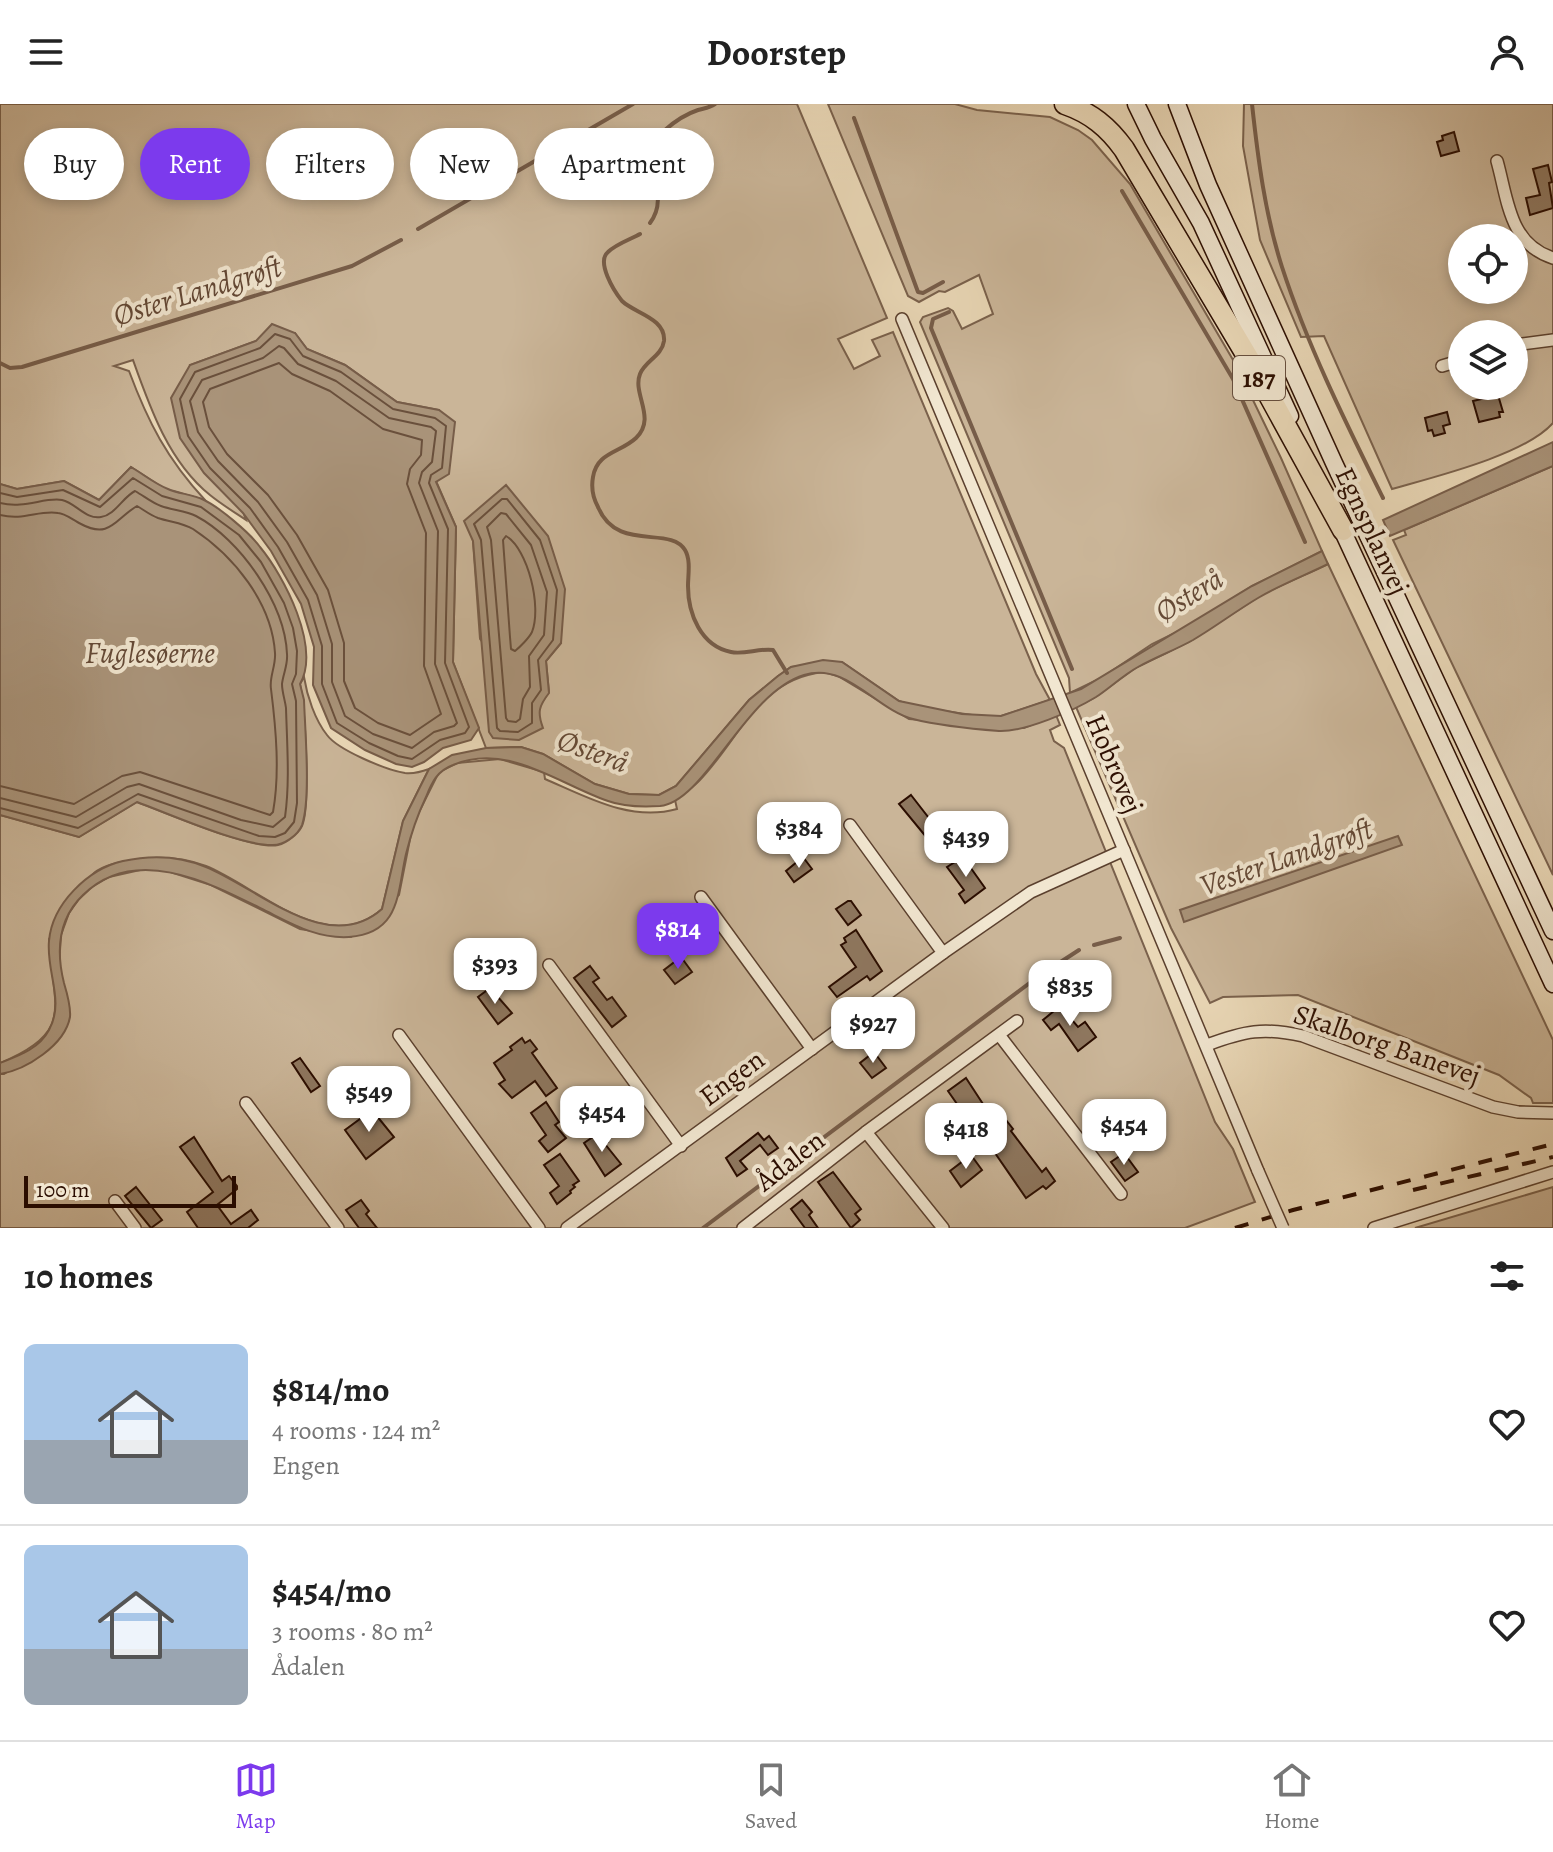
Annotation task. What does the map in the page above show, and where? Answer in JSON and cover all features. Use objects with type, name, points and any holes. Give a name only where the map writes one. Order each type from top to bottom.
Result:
[{"type":"highway","name":"187","points":[[1065,104],[1094,117],[1124,149],[1253,366],[1343,530]]},
{"type":"main road","name":"Egnsplanvej","points":[[1136,104],[1201,223],[1553,984]]},
{"type":"main road","name":"Egnsplanvej","points":[[1177,104],[1208,185],[1334,463],[1553,931]]},
{"type":"street","points":[[1497,161],[1518,231],[1530,248],[1553,258]]},
{"type":"street","name":"Hobrovej","points":[[902,319],[1283,1228]]},
{"type":"street","points":[[1528,343],[1553,340]]},
{"type":"street","points":[[1442,366],[1448,364]]},
{"type":"street","points":[[850,825],[943,953]]},
{"type":"street","name":"Engen","points":[[567,1228],[943,953],[1040,886],[1124,850]]},
{"type":"street","points":[[701,897],[812,1049]]},
{"type":"street","points":[[549,965],[681,1146]]},
{"type":"street","name":"Ådalen","points":[[743,1228],[866,1132],[1017,1021]]},
{"type":"street","name":"Skalborg Banevej","points":[[1207,1045],[1242,1032],[1283,1032],[1303,1036],[1493,1107],[1518,1112],[1553,1113]]},
{"type":"street","points":[[399,1035],[539,1228]]},
{"type":"street","points":[[1000,1036],[1121,1194]]},
{"type":"street","points":[[246,1103],[338,1228]]},
{"type":"street","name":"Ådalen","points":[[866,1132],[943,1228]]},
{"type":"street","points":[[1374,1228],[1553,1172]]},
{"type":"street","points":[[115,1201],[135,1228]]},
{"type":"shaded area","points":[[0,104],[797,104],[887,318],[838,339],[854,369],[880,356],[872,340],[893,332],[1036,674],[1050,700],[1001,716],[986,717],[917,707],[899,701],[842,662],[791,667],[749,700],[676,786],[659,795],[629,794],[595,784],[543,754],[521,747],[486,748],[453,662],[456,527],[436,481],[439,410],[397,402],[345,365],[307,349],[295,333],[256,341],[190,365],[246,520],[210,495],[183,467],[162,433],[133,360],[114,366],[129,371],[160,439],[205,500],[165,489],[131,467],[99,500],[64,481],[17,489],[0,484]],"holes":[[[473,541],[561,643],[546,661],[549,692],[538,714],[480,639]]]},
{"type":"shaded area","points":[[828,104],[955,104],[977,110],[1050,117],[1092,140],[1130,184],[1236,365],[1322,551],[1252,586],[1185,628],[1152,644],[1101,678],[1070,693],[1069,678],[920,322],[923,317],[948,308],[953,311],[962,329],[993,314],[979,275],[919,302],[908,296]]},
{"type":"shaded area","points":[[1244,104],[1553,104],[1553,423],[1540,435],[1501,455],[1392,489],[1324,336],[1301,337],[1260,240],[1243,146]]},
{"type":"shaded area","points":[[1553,466],[1553,875],[1393,540],[1406,535],[1404,530]]},
{"type":"shaded area","points":[[1328,564],[1553,1040],[1553,1103],[1533,1103],[1531,1098],[1499,1075],[1298,995],[1223,997],[1210,1003],[1171,928],[1076,707],[1137,667],[1189,642],[1263,594]]},
{"type":"shaded area","points":[[823,672],[838,676],[909,719],[1024,728],[1056,715],[1060,725],[1050,730],[1054,741],[1064,748],[1215,1122],[1233,1149],[1255,1202],[1185,1228],[0,1228],[0,1074],[54,1042],[61,935],[69,913],[92,887],[109,877],[149,868],[167,871],[211,885],[300,929],[351,937],[399,895],[413,824],[439,772],[457,763],[500,759],[544,772],[545,779],[609,806],[642,812],[677,809],[675,800],[699,781],[766,699],[800,677]]},
{"type":"shaded area","points":[[304,677],[315,715],[327,735],[341,747],[375,764],[405,773],[429,769],[403,821],[382,909],[361,922],[339,926],[293,914],[197,863],[152,858],[107,866],[89,879],[49,939],[55,999],[50,1028],[41,1040],[0,1063],[0,815],[79,837],[137,802],[230,837],[266,845],[281,844],[298,832],[305,815],[306,756],[300,684]]},
{"type":"shaded area","points":[[1553,1187],[1553,1228],[1415,1228]]},
{"type":"water","points":[[272,324],[295,333],[307,349],[345,365],[397,402],[439,410],[455,422],[449,474],[436,482],[456,527],[453,662],[479,728],[471,740],[443,748],[412,767],[396,764],[365,750],[331,728],[313,685],[314,647],[301,604],[271,551],[243,513],[204,473],[180,438],[171,398],[190,365],[256,341]]},
{"type":"water","points":[[1553,442],[1553,466],[1390,536],[1383,520]]},
{"type":"water","name":"Fuglesøerne","points":[[131,467],[163,487],[199,498],[226,514],[255,541],[269,560],[297,612],[306,651],[300,684],[304,700],[306,799],[300,829],[282,843],[259,844],[243,840],[137,802],[79,837],[0,815],[0,484],[17,489],[64,481],[99,500]]},
{"type":"water","points":[[506,485],[548,536],[565,589],[561,643],[546,661],[549,693],[540,709],[543,728],[519,740],[493,738],[489,732],[473,541],[464,521]]},
{"type":"water","points":[[1322,551],[1328,564],[1258,598],[1193,640],[1132,670],[1086,703],[1022,728],[999,731],[913,719],[899,714],[847,681],[819,673],[804,675],[763,702],[693,786],[677,800],[660,806],[614,803],[513,762],[473,759],[453,765],[436,778],[420,811],[394,909],[379,928],[366,934],[337,937],[314,932],[217,888],[171,873],[147,870],[125,872],[103,880],[75,904],[68,914],[61,936],[61,971],[70,1008],[67,1027],[53,1046],[32,1062],[0,1074],[0,1063],[40,1042],[53,1019],[55,997],[49,941],[57,914],[74,890],[110,865],[144,858],[186,861],[206,867],[293,914],[339,926],[361,922],[382,909],[403,821],[429,769],[452,755],[486,748],[521,747],[543,754],[595,784],[629,794],[659,795],[676,786],[749,700],[778,676],[791,667],[823,660],[842,662],[899,701],[962,714],[1001,716],[1081,689],[1252,586]]},
{"type":"water","points":[[1398,836],[1402,845],[1184,922],[1180,910]]},
{"type":"building","points":[[1454,132],[1459,151],[1441,156],[1437,142],[1443,140],[1442,136]]},
{"type":"building","points":[[1548,165],[1553,208],[1530,215],[1526,198],[1540,195],[1533,169]]},
{"type":"building","points":[[1499,400],[1503,412],[1499,412],[1500,417],[1479,422],[1473,401]]},
{"type":"building","points":[[1447,412],[1450,424],[1443,426],[1445,433],[1434,436],[1432,430],[1428,431],[1425,418]]},
{"type":"building","points":[[911,795],[942,835],[932,844],[899,804]]},
{"type":"building","points":[[803,857],[812,869],[794,882],[786,871]]},
{"type":"building","points":[[963,857],[985,888],[965,903],[959,894],[964,890],[947,867]]},
{"type":"building","points":[[848,901],[861,915],[848,925],[836,909]]},
{"type":"building","points":[[856,930],[882,971],[870,980],[867,976],[837,997],[829,987],[856,967],[841,945],[846,942],[844,938]]},
{"type":"building","points":[[681,957],[692,972],[675,984],[664,970]]},
{"type":"building","points":[[590,966],[599,978],[593,982],[607,1000],[612,997],[626,1016],[612,1027],[574,978]]},
{"type":"building","points":[[490,988],[512,1013],[498,1024],[478,997]]},
{"type":"building","points":[[1060,1006],[1078,1027],[1085,1022],[1096,1037],[1078,1051],[1059,1024],[1051,1030],[1043,1020]]},
{"type":"building","points":[[522,1038],[525,1043],[530,1040],[537,1049],[532,1053],[557,1088],[546,1096],[535,1081],[512,1098],[499,1084],[505,1080],[494,1063]]},
{"type":"building","points":[[874,1052],[886,1068],[872,1078],[860,1063]]},
{"type":"building","points":[[300,1058],[320,1086],[311,1092],[292,1063]]},
{"type":"building","points":[[966,1078],[983,1104],[979,1107],[987,1118],[955,1140],[945,1129],[964,1114],[948,1091]]},
{"type":"building","points":[[546,1102],[559,1122],[555,1125],[566,1138],[548,1152],[539,1141],[546,1135],[531,1113]]},
{"type":"building","points":[[372,1110],[394,1137],[366,1159],[345,1130]]},
{"type":"building","points":[[1006,1120],[1042,1172],[1046,1168],[1055,1181],[1026,1198],[995,1153],[1002,1148],[990,1133]]},
{"type":"building","points":[[600,1132],[608,1142],[605,1144],[621,1164],[605,1176],[584,1143]]},
{"type":"building","points":[[758,1133],[764,1140],[769,1136],[778,1148],[768,1155],[760,1145],[740,1161],[747,1169],[737,1176],[726,1158]]},
{"type":"building","points":[[194,1137],[222,1181],[229,1176],[237,1186],[217,1205],[231,1224],[251,1210],[258,1220],[248,1228],[198,1228],[187,1212],[213,1192],[180,1147]]},
{"type":"building","points":[[1124,1153],[1138,1172],[1125,1181],[1111,1162]]},
{"type":"building","points":[[560,1154],[579,1181],[573,1185],[575,1187],[571,1193],[557,1204],[550,1193],[559,1186],[544,1165]]},
{"type":"building","points":[[971,1155],[982,1170],[961,1187],[950,1171]]},
{"type":"building","points":[[833,1172],[861,1209],[855,1214],[860,1220],[851,1228],[818,1182]]},
{"type":"building","points":[[136,1187],[162,1220],[151,1228],[125,1196]]},
{"type":"building","points":[[361,1200],[369,1211],[366,1214],[377,1228],[359,1228],[346,1210]]},
{"type":"building","points":[[802,1200],[812,1212],[809,1215],[818,1228],[805,1228],[791,1209]]},
{"type":"waterway","name":"Øster Landgrøft","points":[[418,229],[633,104]]},
{"type":"waterway","points":[[650,223],[658,199],[651,165],[655,142],[680,118],[715,104]]},
{"type":"waterway","points":[[1252,104],[1267,207],[1282,267],[1316,355],[1383,498]]},
{"type":"waterway","points":[[854,118],[918,292],[923,293],[943,282]]},
{"type":"waterway","points":[[1122,191],[1233,379],[1305,542]]},
{"type":"waterway","points":[[640,234],[608,252],[605,269],[622,301],[655,321],[664,341],[660,351],[640,374],[638,382],[644,414],[642,430],[630,443],[599,462],[592,481],[595,500],[607,521],[618,530],[668,539],[685,550],[689,563],[690,607],[704,636],[721,649],[731,652],[773,650],[787,673]]},
{"type":"waterway","name":"Øster Landgrøft","points":[[0,363],[10,368],[22,367],[352,266],[401,240]]},
{"type":"waterway","points":[[949,312],[933,319],[931,328],[1072,669]]},
{"type":"waterway","name":"Vester Landgrøft","points":[[1094,945],[1120,938]]},
{"type":"waterway","name":"Vester Landgrøft","points":[[703,1228],[1039,976],[1079,950]]},
{"type":"railway","points":[[1235,1228],[1293,1210],[1553,1144]]},
{"type":"railway","points":[[1413,1190],[1553,1157]]},
{"type":"water label","name":"Østerå","points":[[1189,595]]},
{"type":"water label","name":"Østerå","points":[[593,751]]}]
